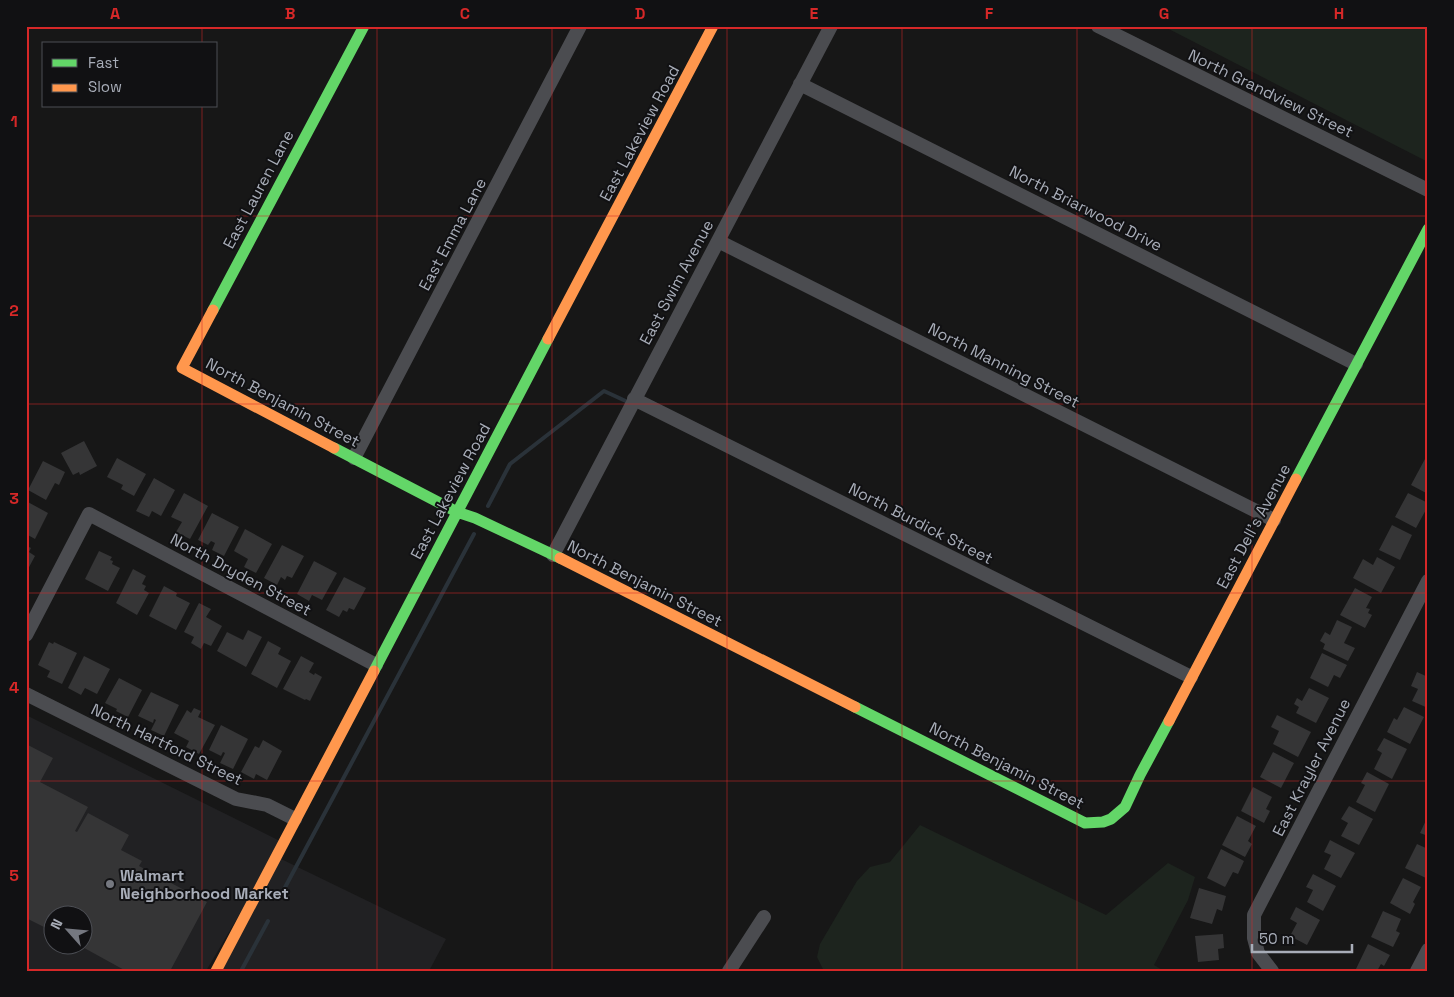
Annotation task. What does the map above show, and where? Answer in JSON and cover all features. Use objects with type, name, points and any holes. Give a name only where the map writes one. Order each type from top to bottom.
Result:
[{"type":"street","name":"East Lauren Lane","points":[[182,368],[364,26]]},
{"type":"street","name":"East Emma Lane","points":[[354,458],[580,26]]},
{"type":"street","name":"East Lakeview Road","points":[[216,971],[713,26]]},
{"type":"street","name":"East Swim Avenue","points":[[553,555],[831,26]]},
{"type":"street","name":"North Grandview Street","points":[[1098,26],[1428,190]]},
{"type":"street","name":"North Briarwood Drive","points":[[800,84],[1356,364]]},
{"type":"street","name":"East Dell's Avenue","points":[[1094,823],[1111,818],[1125,807],[1191,677],[1428,229]]},
{"type":"street","name":"North Manning Street","points":[[718,241],[1274,520]]},
{"type":"street","name":"North Benjamin Street","points":[[182,368],[457,512],[475,518],[553,555],[1051,804],[1075,819],[1085,823],[1094,823]]},
{"type":"street","name":"North Burdick Street","points":[[634,400],[1191,677]]},
{"type":"street","name":"North Dryden Street","points":[[26,635],[89,514],[376,666]]},
{"type":"street","name":"East Krayler Avenue","points":[[1272,971],[1258,953],[1254,938],[1254,915],[1428,581]]},
{"type":"street","name":"North Hartford Street","points":[[26,694],[236,799],[267,805],[296,819]]},
{"type":"street","points":[[728,971],[764,917]]},
{"type":"street","points":[[1417,971],[1428,950]]},
{"type":"shaded area","points":[[1163,26],[1428,26],[1428,162]]},
{"type":"shaded area","points":[[26,715],[282,842],[206,971],[26,971]]},
{"type":"shaded area","points":[[920,825],[1106,915],[1168,863],[1195,877],[1188,900],[1154,965],[1164,971],[824,971],[817,957],[820,944],[857,881],[870,867],[890,862]]},
{"type":"shaded area","points":[[277,857],[446,939],[429,971],[219,971]]},
{"type":"building","points":[[84,441],[97,466],[80,475],[79,472],[73,475],[61,453]]},
{"type":"building","points":[[117,458],[146,474],[134,496],[121,489],[123,485],[107,477]]},
{"type":"building","points":[[1425,459],[1428,460],[1428,494],[1411,485]]},
{"type":"building","points":[[43,461],[65,472],[59,485],[55,483],[46,500],[28,490]]},
{"type":"building","points":[[154,478],[175,490],[161,516],[152,511],[149,517],[136,511]]},
{"type":"building","points":[[184,493],[208,506],[190,539],[176,532],[182,522],[171,517]]},
{"type":"building","points":[[1408,493],[1428,503],[1416,528],[1395,517]]},
{"type":"building","points":[[26,501],[48,513],[35,539],[26,534]]},
{"type":"building","points":[[212,513],[239,527],[224,556],[212,550],[215,543],[211,541],[208,545],[198,540]]},
{"type":"building","points":[[1392,525],[1412,535],[1400,560],[1379,550]]},
{"type":"building","points":[[245,529],[272,544],[256,573],[244,567],[248,559],[234,551]]},
{"type":"building","points":[[26,540],[29,541],[27,546],[31,548],[29,552],[35,556],[28,569],[26,568]]},
{"type":"building","points":[[282,545],[304,556],[292,578],[287,576],[285,580],[281,577],[277,585],[264,578]]},
{"type":"building","points":[[99,551],[112,557],[110,560],[113,561],[112,564],[120,568],[108,591],[85,579]]},
{"type":"building","points":[[1377,557],[1395,567],[1381,593],[1353,578],[1363,559],[1373,565]]},
{"type":"building","points":[[314,561],[337,573],[322,600],[312,595],[309,601],[297,594]]},
{"type":"building","points":[[133,569],[146,576],[142,584],[146,586],[144,590],[149,593],[137,615],[116,603]]},
{"type":"building","points":[[344,577],[366,588],[354,610],[349,608],[347,612],[343,610],[339,617],[326,610]]},
{"type":"building","points":[[164,586],[177,593],[176,596],[190,603],[176,630],[149,616]]},
{"type":"building","points":[[1355,588],[1372,597],[1366,608],[1370,609],[1368,613],[1372,615],[1365,628],[1340,615]]},
{"type":"building","points":[[199,603],[211,609],[206,617],[222,626],[211,646],[204,643],[201,649],[191,643],[194,637],[184,632]]},
{"type":"building","points":[[1337,620],[1352,627],[1344,643],[1355,648],[1348,661],[1323,649],[1325,644],[1320,641],[1325,632],[1330,635]]},
{"type":"building","points":[[248,630],[262,637],[246,667],[217,651],[227,632],[243,640]]},
{"type":"building","points":[[268,641],[281,648],[278,654],[291,661],[277,688],[251,674]]},
{"type":"building","points":[[49,642],[53,644],[54,642],[77,653],[62,684],[47,677],[50,671],[38,665]]},
{"type":"building","points":[[1322,653],[1347,665],[1340,678],[1334,675],[1328,687],[1310,678]]},
{"type":"building","points":[[84,656],[110,669],[97,694],[85,688],[81,695],[68,688]]},
{"type":"building","points":[[301,656],[314,663],[309,672],[322,677],[310,701],[283,689]]},
{"type":"building","points":[[1417,672],[1428,677],[1428,708],[1412,701],[1418,689],[1411,686]]},
{"type":"building","points":[[119,678],[142,690],[128,717],[105,703]]},
{"type":"building","points":[[1309,688],[1329,698],[1316,723],[1296,713],[1299,707],[1294,704],[1297,698],[1302,701]]},
{"type":"building","points":[[151,692],[179,705],[164,736],[151,730],[156,720],[154,719],[153,723],[138,716]]},
{"type":"building","points":[[1404,707],[1424,717],[1410,744],[1387,732],[1394,718],[1397,720]]},
{"type":"building","points":[[194,708],[201,711],[198,717],[215,725],[199,754],[186,747],[189,741],[174,733],[187,710],[191,713]]},
{"type":"building","points":[[1277,715],[1311,732],[1298,757],[1273,744],[1279,731],[1271,727]]},
{"type":"building","points":[[221,725],[248,739],[233,769],[220,763],[225,753],[223,752],[221,756],[209,750]]},
{"type":"building","points":[[1384,738],[1407,749],[1392,779],[1374,769],[1382,753],[1377,750]]},
{"type":"building","points":[[263,740],[282,751],[267,780],[256,774],[254,779],[241,772],[255,746],[259,748]]},
{"type":"building","name":"Walmart Neighborhood Market","points":[[26,744],[53,758],[40,782],[88,807],[75,831],[77,832],[88,813],[129,835],[121,850],[142,861],[139,866],[207,902],[170,971],[126,971],[92,952],[92,904],[42,904],[42,926],[28,919],[26,923]]},
{"type":"building","points":[[1273,752],[1294,763],[1281,788],[1260,777]]},
{"type":"building","points":[[1367,772],[1389,784],[1375,812],[1356,802],[1365,785],[1361,783]]},
{"type":"building","points":[[1253,787],[1272,797],[1266,809],[1270,811],[1264,823],[1241,811]]},
{"type":"building","points":[[1349,806],[1373,819],[1359,845],[1341,836],[1348,823],[1341,819]]},
{"type":"building","points":[[1237,816],[1256,826],[1248,841],[1252,844],[1245,857],[1222,845]]},
{"type":"building","points":[[1428,816],[1428,836],[1420,833]]},
{"type":"building","points":[[1330,840],[1355,853],[1341,878],[1324,869],[1331,855],[1324,852]]},
{"type":"building","points":[[1417,844],[1428,849],[1428,879],[1405,868]]},
{"type":"building","points":[[1221,849],[1244,861],[1238,874],[1233,872],[1225,887],[1207,878]]},
{"type":"building","points":[[1313,874],[1336,886],[1323,911],[1307,902],[1313,890],[1306,887]]},
{"type":"building","points":[[1403,878],[1421,887],[1413,902],[1415,904],[1410,914],[1390,903]]},
{"type":"building","points":[[1199,888],[1226,896],[1222,911],[1217,909],[1212,924],[1190,918]]},
{"type":"building","points":[[1296,907],[1320,920],[1307,945],[1290,936],[1297,923],[1290,919]]},
{"type":"building","points":[[1383,911],[1401,919],[1396,931],[1400,933],[1393,947],[1371,937]]},
{"type":"building","points":[[1223,934],[1224,948],[1218,949],[1219,960],[1198,962],[1195,936]]},
{"type":"building","points":[[1368,944],[1390,955],[1384,966],[1381,964],[1377,971],[1355,971]]},
{"type":"waterway","points":[[488,506],[510,464],[604,391],[630,403]]},
{"type":"waterway","points":[[282,893],[474,534]]},
{"type":"waterway","points":[[241,971],[268,921]]},
{"type":"traffic: fast","points":[[213,310],[364,26]]},
{"type":"traffic: fast","points":[[1296,479],[1428,229]]},
{"type":"traffic: fast","points":[[374,671],[548,339]]},
{"type":"traffic: fast","points":[[334,448],[457,512],[475,518],[560,558]]},
{"type":"traffic: fast","points":[[855,707],[1085,823],[1103,822],[1111,819],[1125,807],[1169,721]]},
{"type":"traffic: slow","points":[[548,339],[713,26]]},
{"type":"traffic: slow","points":[[213,310],[182,368],[334,448]]},
{"type":"traffic: slow","points":[[1169,721],[1296,479]]},
{"type":"traffic: slow","points":[[560,558],[855,707]]},
{"type":"traffic: slow","points":[[216,971],[374,671]]},
{"type":"place","name":"Walmart Neighborhood Market","points":[[110,884]]}]
